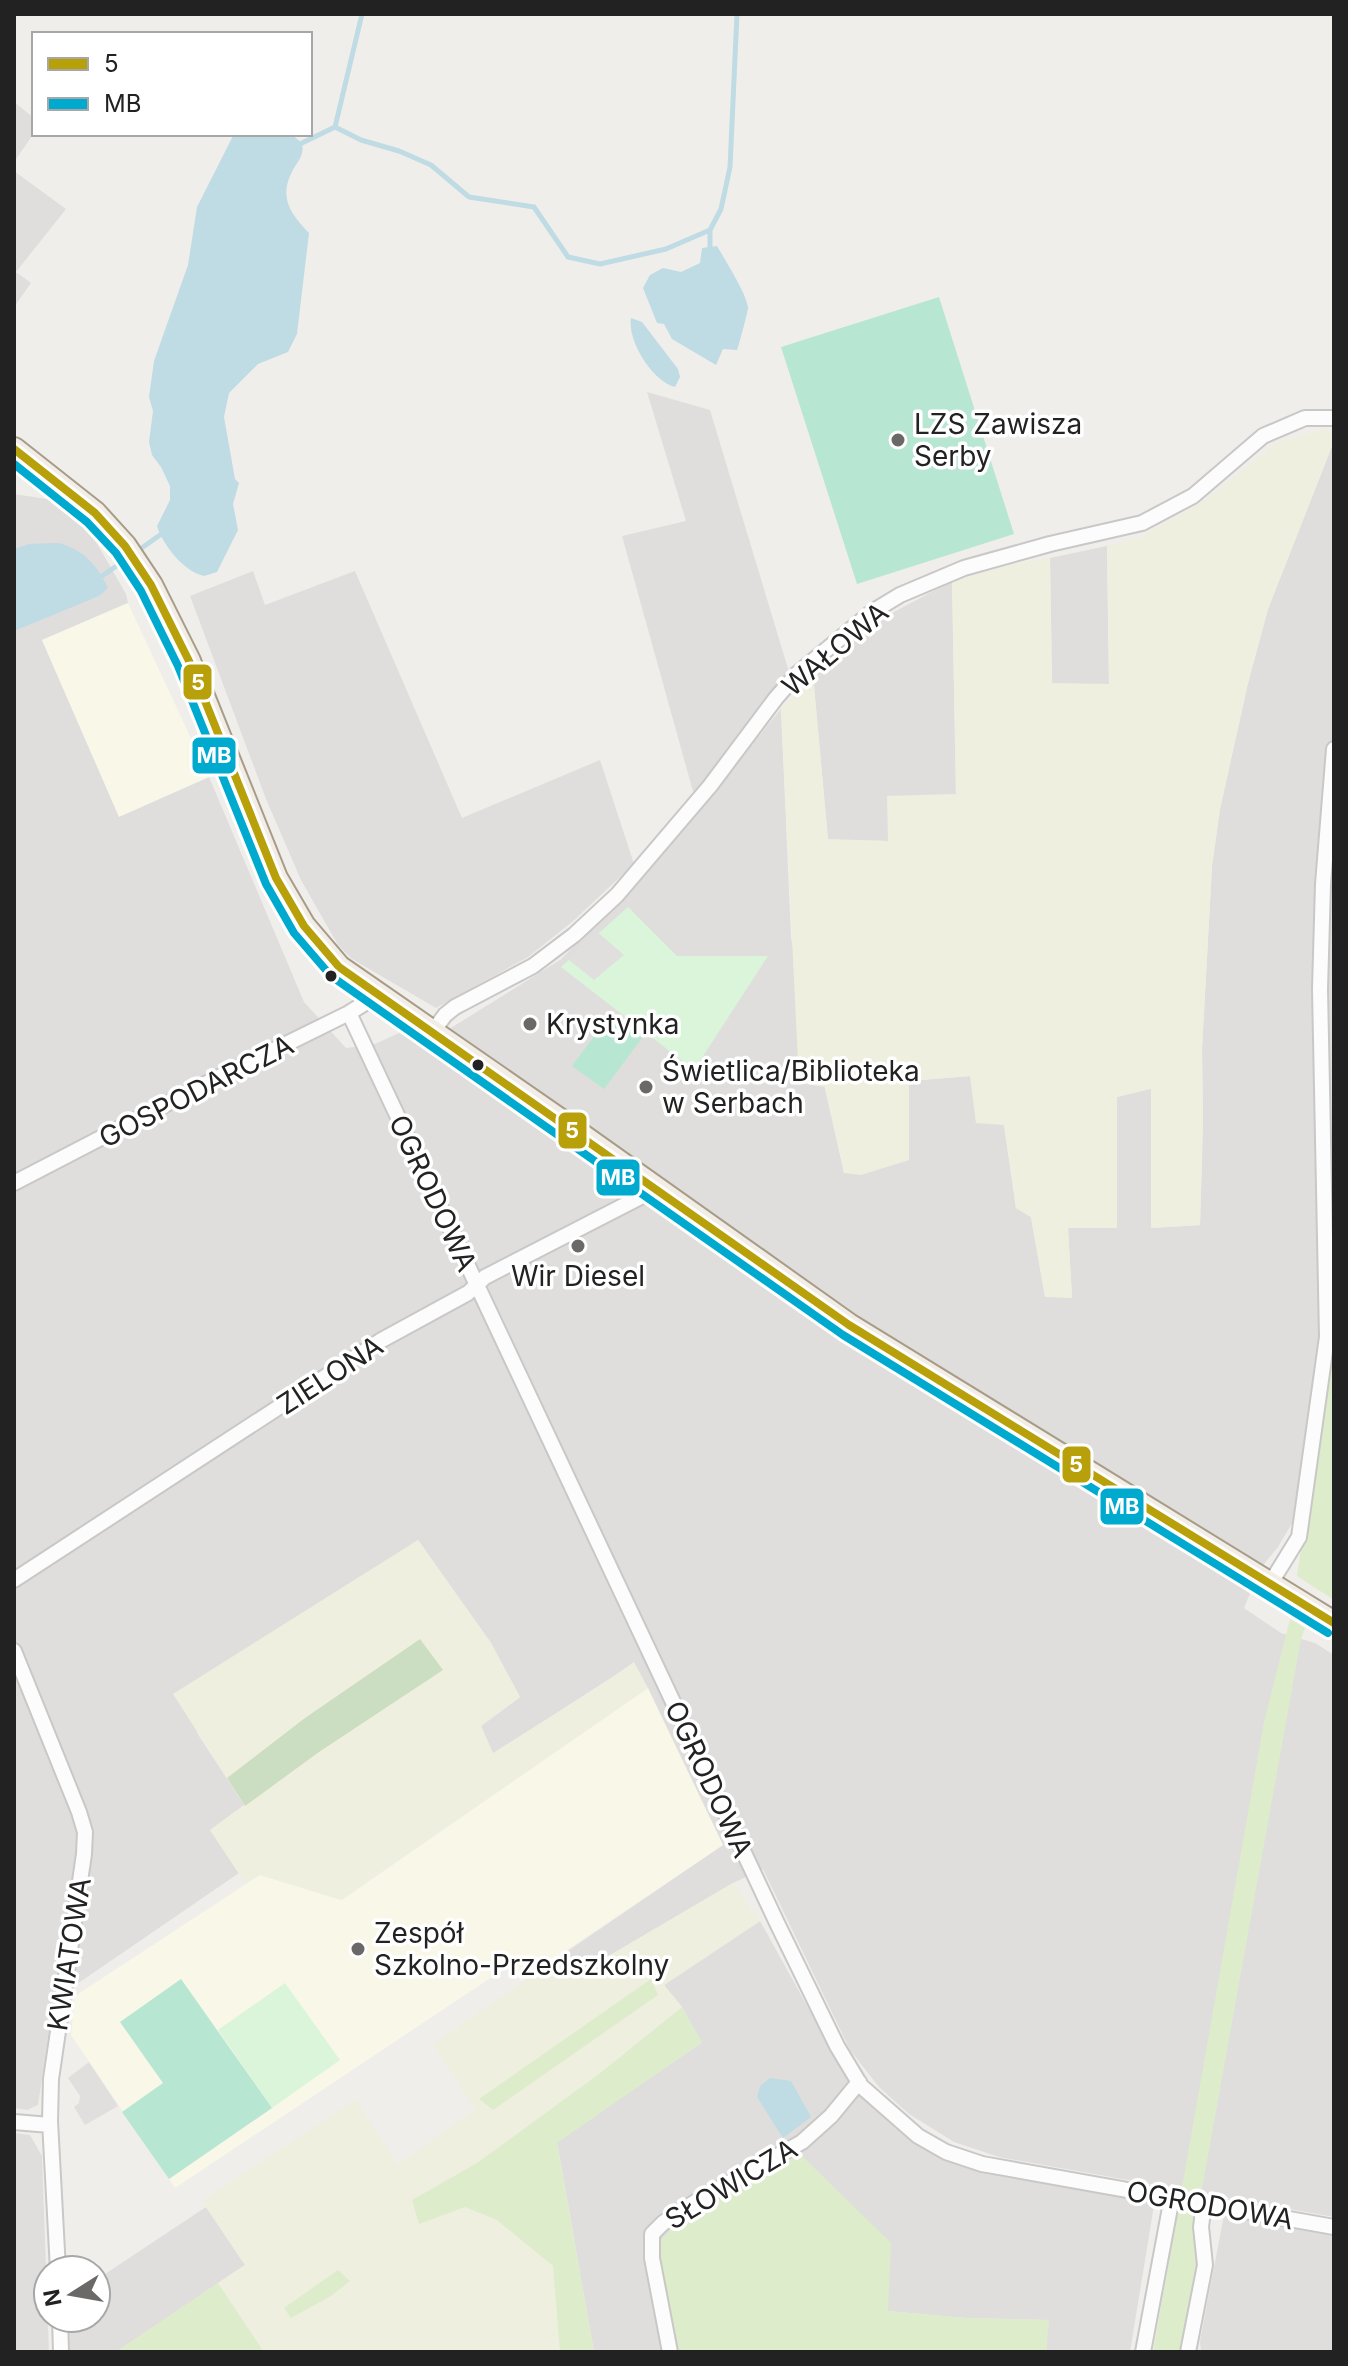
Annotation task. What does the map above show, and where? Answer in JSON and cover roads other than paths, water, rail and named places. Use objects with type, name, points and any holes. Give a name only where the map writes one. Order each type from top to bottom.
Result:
[{"type":"main road","points":[[17,458],[95,513],[138,565],[166,611],[189,661],[253,823],[289,902],[323,951],[346,973],[861,1333],[1334,1623]]},
{"type":"street","name":"WAŁOWA","points":[[432,1033],[455,1007],[533,966],[573,936],[617,895],[710,786],[759,719],[797,674],[872,612],[900,595],[964,568],[1142,523],[1193,496],[1263,436],[1305,418],[1334,418]]},
{"type":"street","points":[[1270,1584],[1299,1537],[1327,1337],[1320,989],[1323,884],[1334,749]]},
{"type":"street","name":"GOSPODARCZA","points":[[14,1183],[349,1013],[365,1003],[372,992]]},
{"type":"street","name":"OGRODOWA","points":[[349,1013],[777,1923],[837,2046],[859,2082],[889,2113],[918,2136],[946,2152],[982,2164],[1334,2227]]},
{"type":"street","name":"ZIELONA","points":[[14,1580],[380,1341],[468,1293],[485,1277],[656,1189]]},
{"type":"street","name":"KWIATOWA","points":[[15,1658],[85,1832],[51,2079],[50,2125],[57,2254]]},
{"type":"street","name":"SŁOWICZA","points":[[670,2352],[652,2258],[652,2234],[697,2201],[802,2142],[831,2116],[859,2082]]},
{"type":"street","points":[[14,2122],[50,2125]]},
{"type":"street","points":[[1143,2352],[1172,2197]]},
{"type":"street","points":[[1188,2352],[1205,2265],[1201,2227],[1204,2203]]},
{"type":"water","points":[[233,136],[293,136],[302,143],[302,153],[289,178],[286,195],[291,211],[309,233],[297,334],[288,352],[258,364],[229,393],[224,417],[235,479],[239,483],[233,504],[238,530],[217,572],[204,576],[189,569],[175,556],[157,526],[170,500],[170,486],[152,455],[149,442],[153,411],[149,397],[154,361],[188,265],[197,207]]},
{"type":"water","points":[[717,246],[740,286],[748,308],[737,350],[723,349],[716,365],[672,339],[664,324],[657,323],[643,288],[650,275],[663,268],[681,272],[700,263],[702,248]]},
{"type":"water","points":[[631,318],[642,322],[678,369],[680,377],[675,387],[658,377],[643,359],[633,338]]},
{"type":"water","points":[[58,543],[75,549],[88,559],[108,588],[99,596],[14,631],[14,549],[29,544]]},
{"type":"water","points":[[770,2078],[791,2081],[811,2117],[783,2138],[757,2097],[760,2086]]},
{"type":"waterway","points":[[335,127],[362,14]]},
{"type":"waterway","points":[[710,253],[710,230],[721,209],[730,167],[737,14]]},
{"type":"waterway","points":[[302,143],[335,127],[361,140],[399,151],[431,165],[469,197],[534,207],[568,257],[600,264],[666,249],[710,230]]},
{"type":"waterway","points":[[136,552],[160,535]]},
{"type":"waterway","points":[[102,576],[128,558]]},
{"type":"place","name":"LZS Zawisza Serby","points":[[898,440]]},
{"type":"place","name":"Krystynka","points":[[530,1024]]},
{"type":"place","name":"Świetlica/Biblioteka w Serbach","points":[[646,1087]]},
{"type":"place","name":"Wir Diesel","points":[[578,1246]]},
{"type":"place","name":"Zespół Szkolno-Przedszkolny","points":[[358,1949]]}]
